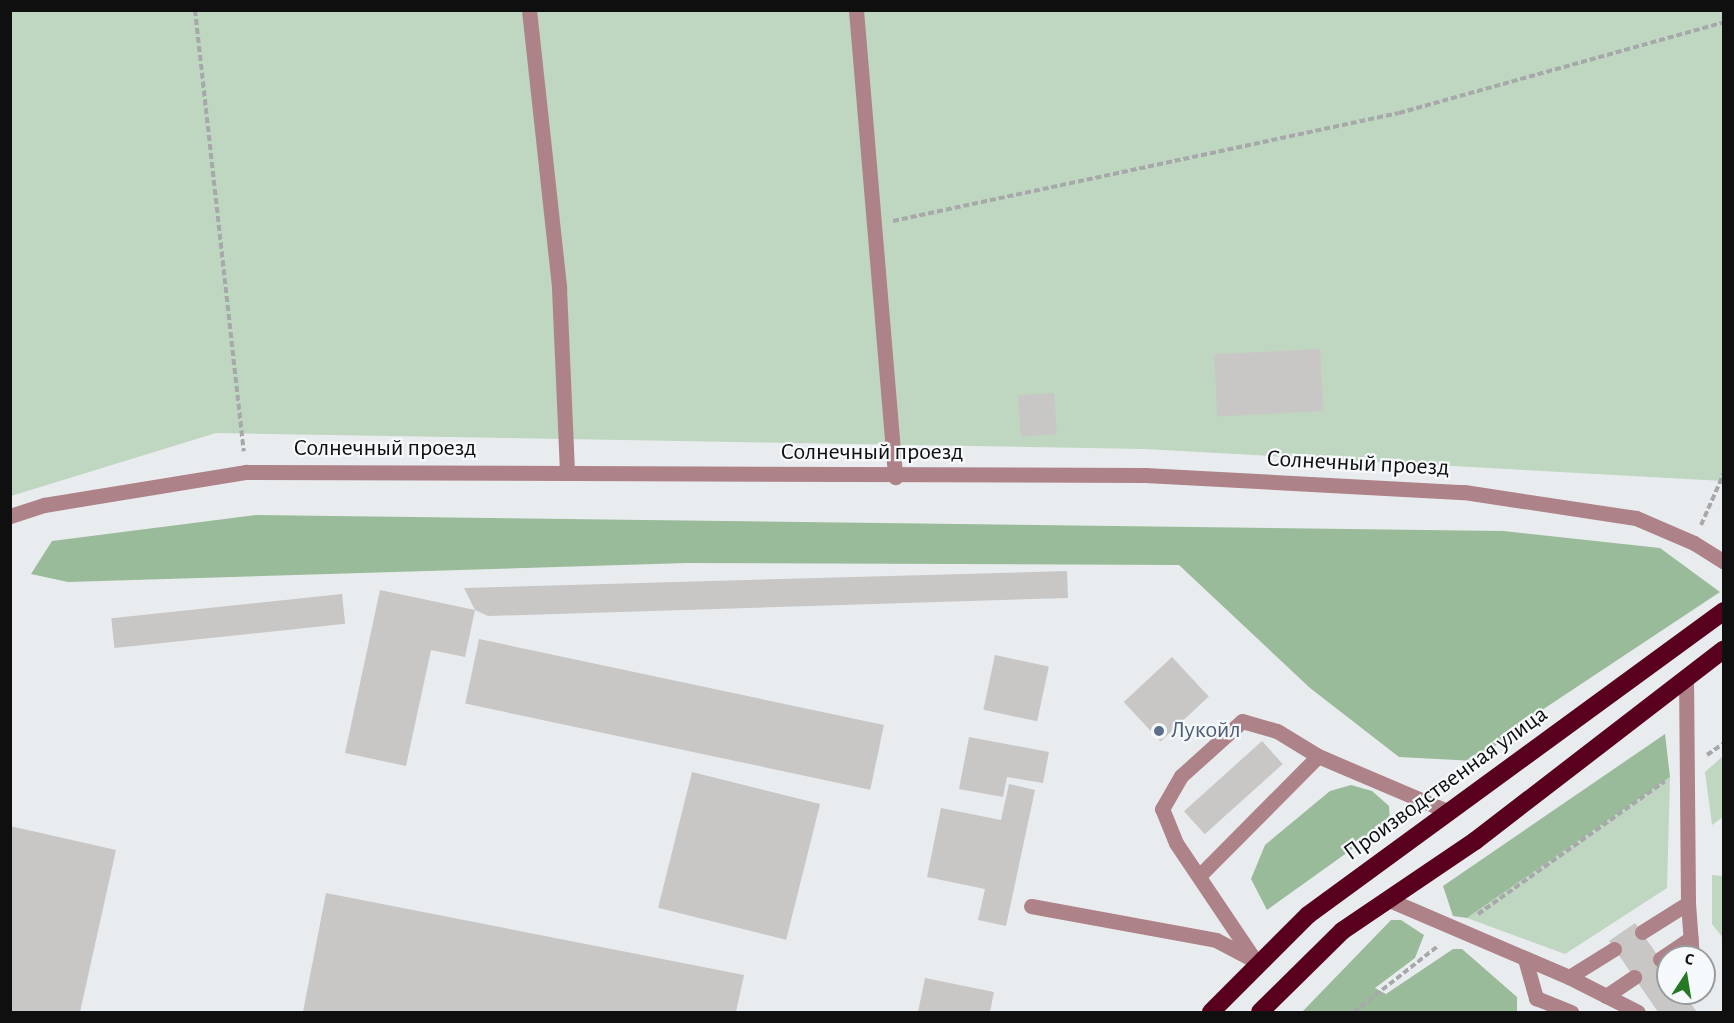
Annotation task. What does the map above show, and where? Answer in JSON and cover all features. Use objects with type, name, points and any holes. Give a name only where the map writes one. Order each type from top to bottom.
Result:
[{"type":"highway","name":"Производственная улица","points":[[1211,1012],[1256,962],[1308,915],[1724,611]]},
{"type":"highway","points":[[1260,1012],[1341,931],[1475,841],[1686,678],[1721,656]]},
{"type":"street","points":[[529,10],[559,288],[567,472]]},
{"type":"street","points":[[856,10],[895,477]]},
{"type":"street","name":"Солнечный проезд","points":[[10,516],[44,505],[246,472],[567,472],[895,477],[1145,475],[1464,492],[1636,518],[1694,543],[1724,562]]},
{"type":"street","points":[[1686,678],[1688,903],[1691,945]]},
{"type":"street","points":[[1256,962],[1201,874],[1176,843],[1162,809],[1181,777],[1242,721],[1277,731],[1318,756],[1448,811]]},
{"type":"street","points":[[1201,874],[1318,756]]},
{"type":"street","points":[[1387,899],[1457,931],[1569,977],[1638,1012]]},
{"type":"street","points":[[1642,932],[1688,903]]},
{"type":"street","points":[[1031,906],[1216,940],[1256,962]]},
{"type":"street","points":[[1681,945],[1691,938]]},
{"type":"street","points":[[1569,977],[1614,949]]},
{"type":"street","points":[[1525,959],[1536,998],[1570,1012]]},
{"type":"street","points":[[1606,996],[1634,977]]},
{"type":"path","points":[[195,10],[246,472]]},
{"type":"path","points":[[875,225],[1399,113],[1724,22]]},
{"type":"path","points":[[1694,543],[1724,473]]},
{"type":"path","points":[[1354,1012],[1457,931],[1724,743]]},
{"type":"green space","points":[[11,11],[1723,11],[1723,481],[1144,449],[216,433],[11,496]]},
{"type":"green space","points":[[256,515],[1503,531],[1660,548],[1720,592],[1545,708],[1475,761],[1399,757],[1310,688],[1179,565],[687,563],[68,582],[31,574],[52,541]]},
{"type":"green space","points":[[1665,734],[1670,777],[1467,918],[1453,916],[1443,886]]},
{"type":"green space","points":[[1723,756],[1723,817],[1712,825],[1705,772]]},
{"type":"green space","points":[[1670,777],[1667,888],[1565,954],[1467,918]]},
{"type":"green space","points":[[1351,785],[1372,791],[1389,806],[1390,822],[1267,910],[1251,879],[1265,845],[1330,791]]},
{"type":"green space","points":[[1712,875],[1723,876],[1723,938],[1712,924]]},
{"type":"green space","points":[[1391,920],[1401,920],[1424,935],[1415,958],[1375,988],[1386,994],[1453,949],[1462,949],[1517,997],[1517,1012],[1302,1012]]},
{"type":"building","points":[[1320,349],[1323,411],[1217,416],[1214,355]]},
{"type":"building","points":[[1054,393],[1057,434],[1021,436],[1018,396]]},
{"type":"building","points":[[1067,571],[1068,598],[488,616],[475,610],[464,588]]},
{"type":"building","points":[[380,590],[475,610],[465,657],[431,650],[406,766],[345,753]]},
{"type":"building","points":[[342,594],[345,624],[114,648],[111,618]]},
{"type":"building","points":[[479,639],[884,725],[870,790],[465,704]]},
{"type":"building","points":[[995,655],[1049,666],[1037,721],[983,710]]},
{"type":"building","points":[[1172,657],[1209,696],[1161,742],[1124,702]]},
{"type":"building","points":[[969,737],[1049,752],[1043,783],[1007,777],[1003,797],[959,789]]},
{"type":"building","points":[[1262,741],[1283,764],[1205,834],[1184,811]]},
{"type":"building","points":[[692,772],[820,804],[786,940],[658,908]]},
{"type":"building","points":[[1009,784],[1035,790],[1006,926],[978,920],[985,889],[927,877],[941,808],[1001,820]]},
{"type":"building","points":[[10,826],[116,850],[80,1012],[10,1012]]},
{"type":"building","points":[[326,893],[744,975],[736,1012],[303,1012]]},
{"type":"building","points":[[1635,923],[1656,953],[1656,1005],[1692,1005],[1697,1012],[1658,1012],[1609,941]]},
{"type":"building","points":[[925,978],[994,992],[990,1012],[918,1012]]},
{"type":"place","name":"Лукойл","points":[[1159,731]]}]
